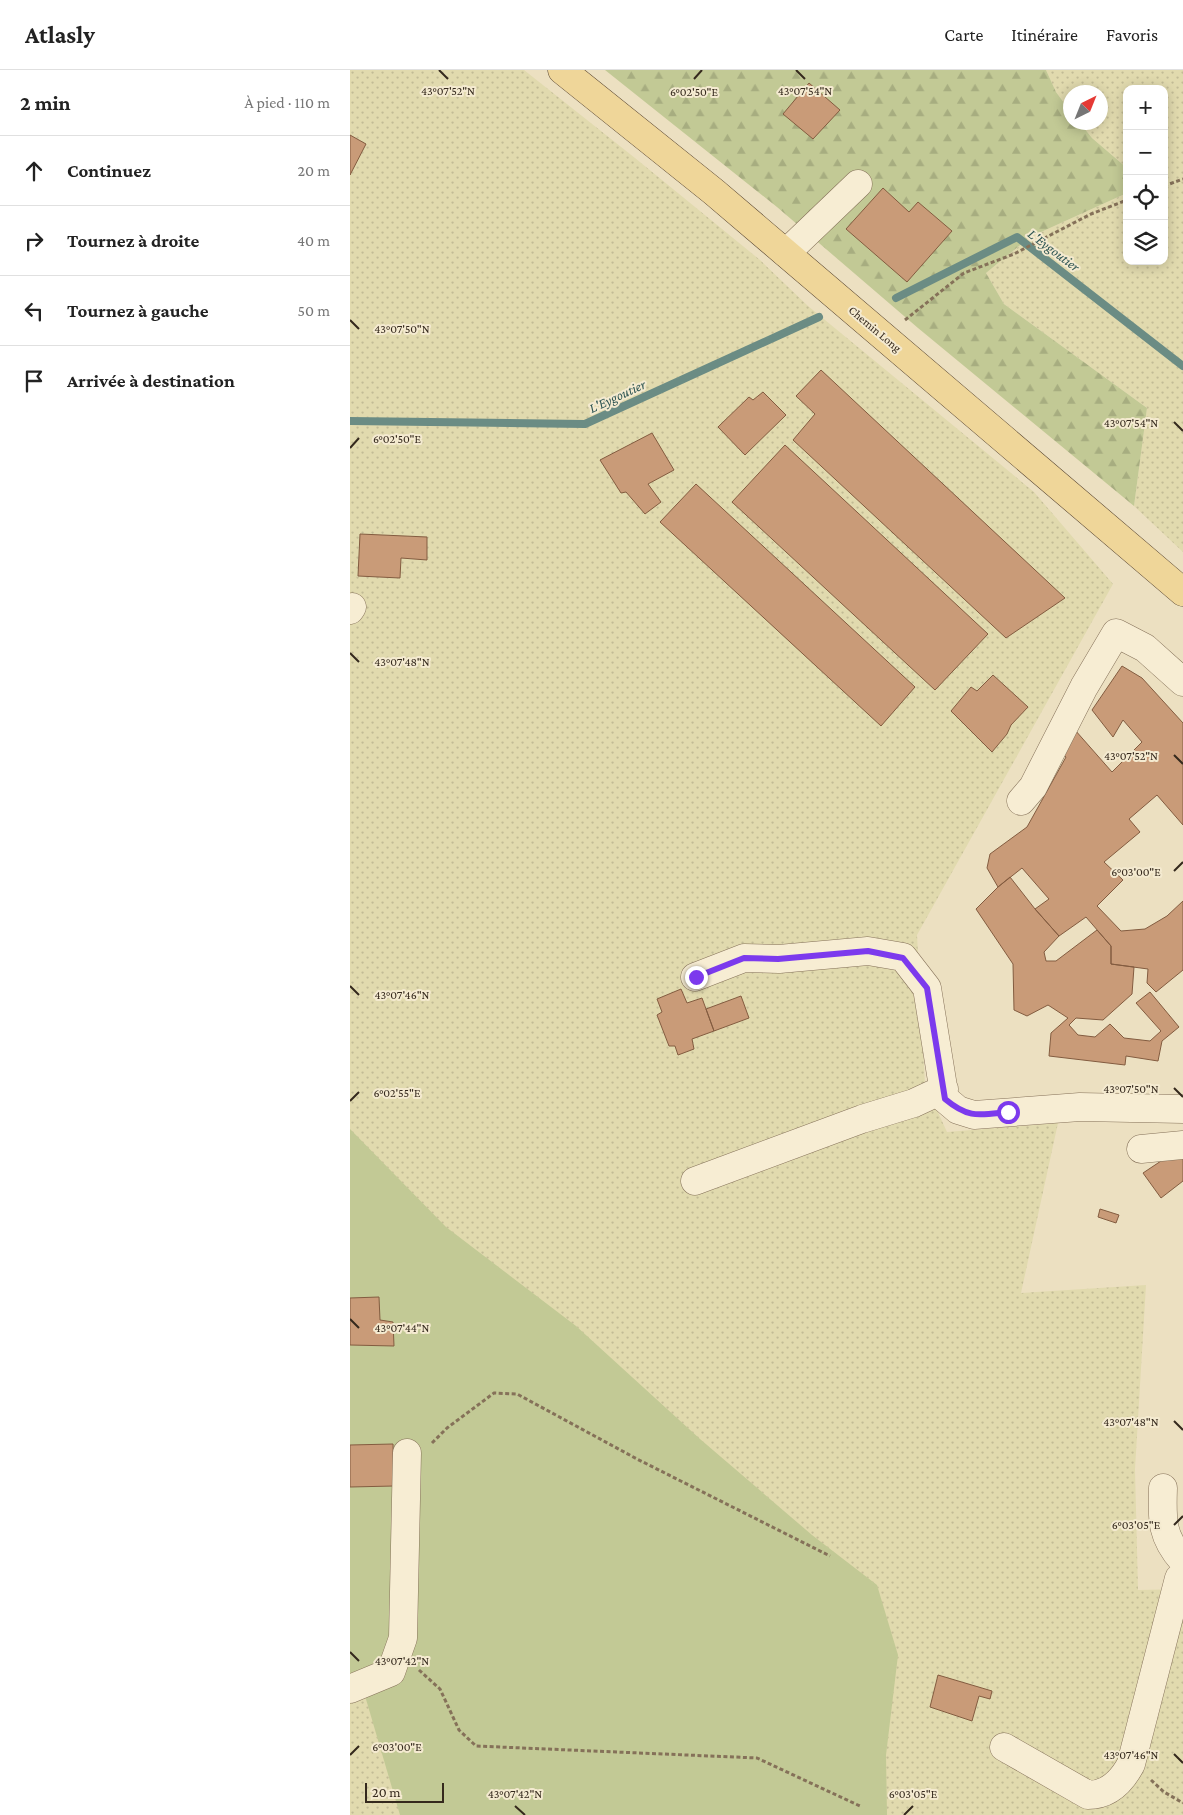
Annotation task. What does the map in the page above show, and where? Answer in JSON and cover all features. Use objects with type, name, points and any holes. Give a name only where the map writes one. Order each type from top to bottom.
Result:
[{"type":"main road","name":"Chemin Long","points":[[562,70],[714,192],[1183,592]]},
{"type":"street","points":[[786,253],[858,184]]},
{"type":"street","points":[[1021,801],[1033,787],[1084,687],[1116,633],[1145,648],[1183,682]]},
{"type":"street","points":[[696,977],[744,958],[778,959],[868,951],[903,958],[927,988],[945,1099],[958,1110],[974,1116],[1080,1107],[1183,1109]]},
{"type":"street","points":[[695,1181],[862,1119],[914,1103],[944,1089]]},
{"type":"street","points":[[1141,1149],[1183,1144]]},
{"type":"street","points":[[350,1688],[391,1672],[403,1638],[407,1462]]},
{"type":"street","points":[[1163,1488],[1162,1521],[1171,1547],[1183,1561]]},
{"type":"street","points":[[1004,1748],[1088,1795],[1099,1795],[1124,1778],[1132,1758],[1179,1578],[1183,1575]]},
{"type":"path","points":[[1168,184],[1183,178]]},
{"type":"path","points":[[884,337],[964,274],[1023,249],[1091,214],[1123,202]]},
{"type":"path","points":[[407,1462],[446,1428],[494,1393],[517,1394],[637,1459],[830,1556]]},
{"type":"path","points":[[397,1655],[420,1670],[440,1689],[458,1730],[476,1746],[757,1758],[862,1807]]},
{"type":"path","points":[[1132,1758],[1142,1771],[1164,1792],[1183,1803]]},
{"type":"shaded area","points":[[350,70],[524,70],[760,260],[808,306],[1034,492],[1113,584],[917,935],[925,1084],[947,1132],[1058,1123],[1021,1293],[1146,1285],[1135,1469],[1138,1590],[1183,1589],[1183,1815],[350,1815]]},
{"type":"shaded area","points":[[1046,70],[1183,70],[1183,552],[1134,506],[1147,408],[1004,304],[986,273],[1030,237],[1123,195],[1123,265],[1168,265],[1168,85],[1123,85],[1123,165],[1092,138],[1086,130],[1108,130],[1108,85],[1063,85],[1063,102],[1056,92]]},
{"type":"green space","points":[[605,70],[1046,70],[1056,92],[1063,102],[1063,130],[1086,130],[1092,138],[1123,165],[1123,195],[1030,237],[986,273],[1004,304],[1147,408],[1134,506],[918,328],[777,207]]},
{"type":"green space","points":[[350,1129],[446,1227],[576,1326],[700,1439],[812,1535],[877,1585],[898,1655],[886,1755],[887,1815],[400,1815],[358,1672],[350,1673]]},
{"type":"building","points":[[809,83],[840,110],[813,139],[783,114]]},
{"type":"building","points":[[350,135],[366,144],[350,175]]},
{"type":"building","points":[[883,188],[909,212],[918,202],[952,231],[907,282],[846,229]]},
{"type":"building","points":[[821,370],[1065,598],[1006,638],[793,440],[815,414],[796,396]]},
{"type":"building","points":[[763,392],[786,415],[745,455],[718,427],[749,397],[753,400]]},
{"type":"building","points":[[652,433],[674,470],[648,484],[661,502],[645,514],[626,492],[621,493],[600,460]]},
{"type":"building","points":[[785,445],[988,634],[935,690],[732,502]]},
{"type":"building","points":[[696,484],[915,687],[881,726],[660,522]]},
{"type":"building","points":[[360,534],[427,537],[427,560],[401,558],[400,578],[358,576]]},
{"type":"building","points":[[1122,666],[1142,678],[1183,723],[1183,825],[1157,795],[1129,819],[1140,832],[1104,862],[1123,880],[1097,906],[1121,931],[1145,929],[1167,916],[1183,901],[1183,970],[1156,992],[1147,983],[1148,969],[1111,964],[1111,946],[1086,917],[1059,936],[1035,909],[1049,899],[1022,868],[998,887],[987,868],[990,854],[1027,827],[1066,757],[1062,754],[1075,730],[1112,772],[1142,742],[1123,720],[1113,737],[1092,710]]},
{"type":"building","points":[[993,675],[1028,707],[1011,725],[1007,734],[992,752],[951,711],[971,687],[977,691]]},
{"type":"building","points":[[1010,877],[1059,936],[1044,952],[1046,961],[1056,961],[1097,930],[1111,946],[1111,964],[1134,967],[1132,994],[1103,1020],[1076,1018],[1069,1025],[1078,1035],[1095,1037],[1110,1024],[1124,1038],[1150,1041],[1161,1031],[1136,1003],[1150,992],[1179,1027],[1162,1041],[1158,1061],[1126,1056],[1125,1065],[1049,1056],[1051,1033],[1068,1018],[1048,1005],[1027,1016],[1014,1010],[1013,964],[976,909]]},
{"type":"building","points":[[681,989],[687,1003],[702,998],[714,1031],[692,1039],[694,1049],[678,1055],[675,1046],[669,1046],[657,1015],[662,1012],[657,999]]},
{"type":"building","points":[[741,996],[749,1018],[714,1031],[706,1009]]},
{"type":"building","points":[[1173,1153],[1183,1157],[1183,1181],[1161,1198],[1143,1173]]},
{"type":"building","points":[[1100,1209],[1119,1215],[1116,1223],[1098,1217]]},
{"type":"building","points":[[379,1297],[380,1320],[393,1322],[394,1346],[350,1345],[350,1298]]},
{"type":"building","points":[[393,1444],[394,1486],[350,1487],[350,1445]]},
{"type":"building","points":[[938,1675],[992,1691],[990,1699],[979,1696],[972,1721],[930,1707]]},
{"type":"waterway","name":"L'Eygoutier","points":[[896,298],[1017,237],[1183,366]]},
{"type":"waterway","name":"L'Eygoutier","points":[[350,421],[585,424],[819,317]]},
{"type":"route","points":[[696,977],[744,958],[778,959],[868,951],[903,958],[927,988],[945,1099],[958,1110],[974,1116],[1008,1112]]}]
